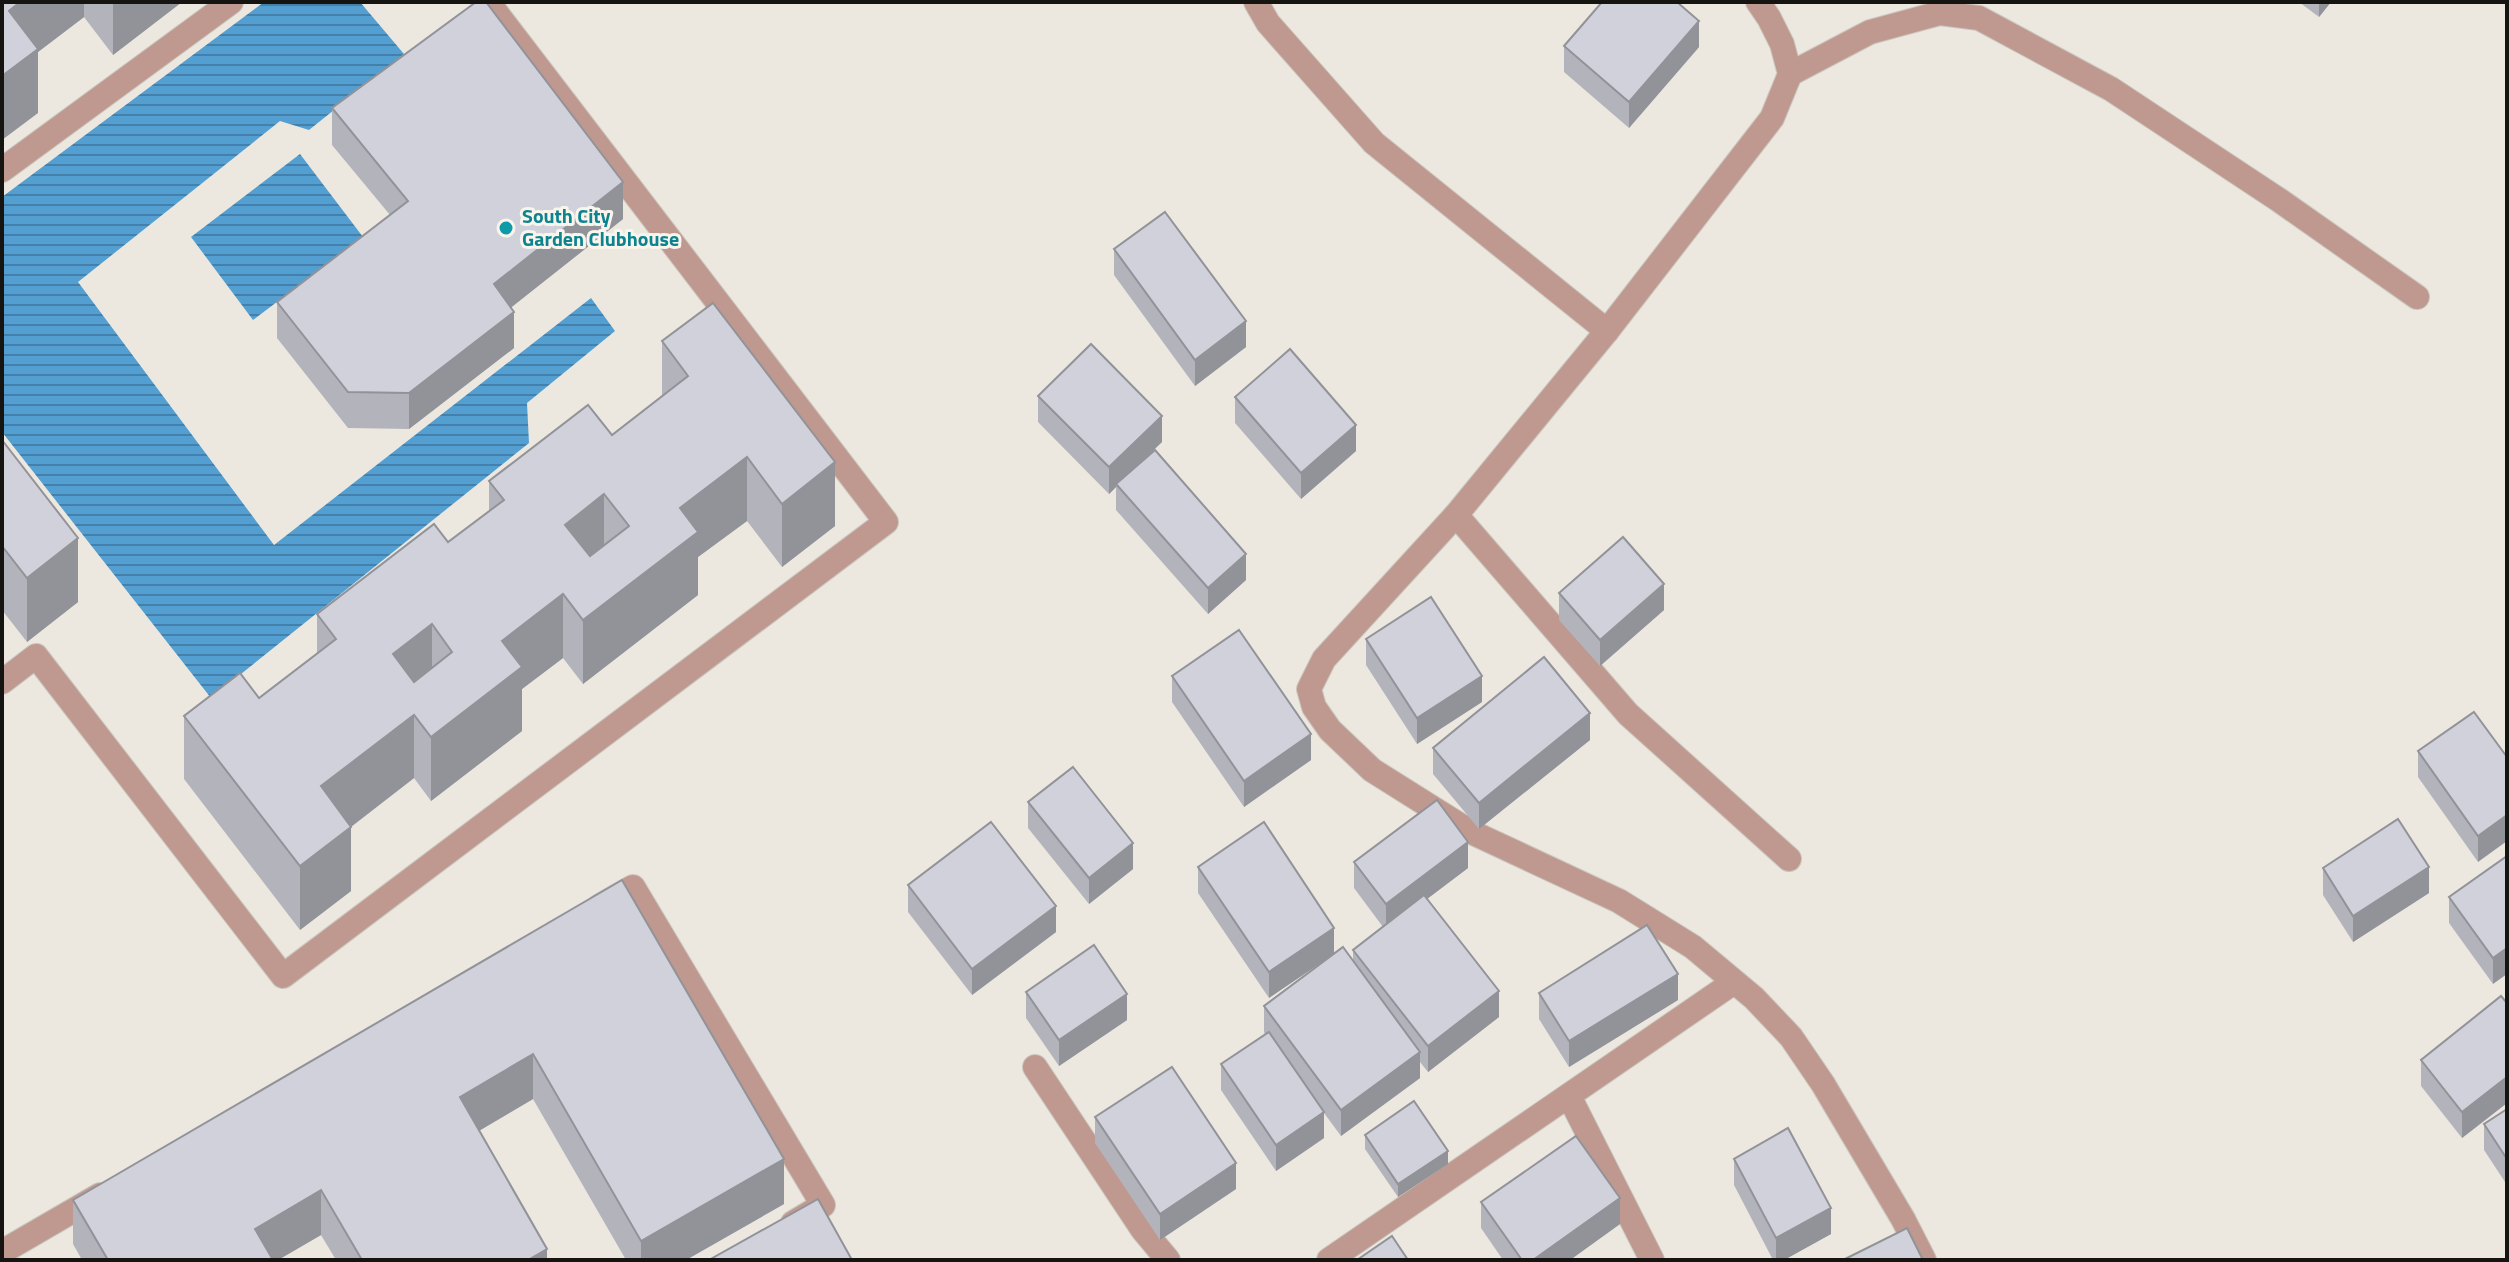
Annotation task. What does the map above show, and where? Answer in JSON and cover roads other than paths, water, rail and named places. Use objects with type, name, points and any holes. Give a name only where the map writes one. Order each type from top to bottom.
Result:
[{"type":"street","points":[[2,170],[231,2]]},
{"type":"street","points":[[2,682],[36,656],[283,976],[886,522],[488,2]]},
{"type":"street","points":[[1256,2],[1268,23],[1374,143],[1607,331]]},
{"type":"street","points":[[1758,2],[1782,44],[1790,74],[1772,118],[1607,331],[1456,515],[1324,659],[1309,689],[1314,707],[1330,730],[1372,770],[1469,831],[1619,901],[1693,947],[1754,998],[1791,1037],[1823,1084],[1905,1241],[1924,1260]]},
{"type":"street","points":[[1790,74],[1870,32],[1940,13],[1979,18],[2111,89],[2279,200],[2417,297]]},
{"type":"street","points":[[1456,515],[1628,714],[1789,859]]},
{"type":"street","points":[[578,919],[633,887],[823,1205],[770,1237]]},
{"type":"street","points":[[1329,1260],[1734,982]]},
{"type":"street","points":[[1035,1067],[1143,1230],[1168,1260]]},
{"type":"street","points":[[1569,1096],[1652,1260]]},
{"type":"street","points":[[8,1260],[2,1252],[126,1180]]},
{"type":"water","points":[[264,2],[360,2],[404,54],[309,130],[280,121],[78,282],[274,545],[591,298],[615,331],[527,403],[529,443],[211,698],[2,432],[2,197]]},
{"type":"water","points":[[300,154],[363,237],[253,320],[191,237]]},
{"type":"place","name":"South City Garden Clubhouse","points":[[506,228]]}]
